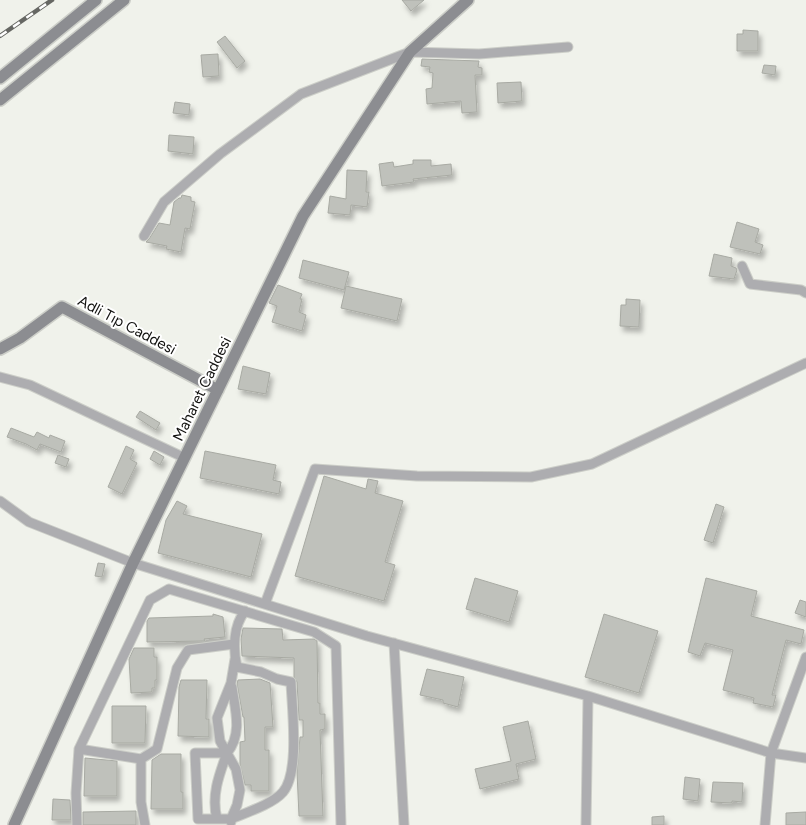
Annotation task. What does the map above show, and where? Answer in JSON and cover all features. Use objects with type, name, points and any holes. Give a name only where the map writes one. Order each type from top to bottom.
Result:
[{"type":"street","points":[[0,78],[96,0]]},
{"type":"street","points":[[0,100],[124,0]]},
{"type":"street","name":"Maharet Caddesi","points":[[14,825],[133,564],[302,216],[410,52],[468,0]]},
{"type":"street","points":[[144,236],[164,202],[220,154],[301,94],[410,52],[479,54],[568,47]]},
{"type":"street","points":[[742,266],[750,284],[801,290],[806,293]]},
{"type":"street","name":"Adli Tıp Caddesi","points":[[0,350],[20,338],[62,307],[218,390]]},
{"type":"street","points":[[265,604],[316,469],[417,476],[531,477],[548,474],[592,464],[806,363]]},
{"type":"street","points":[[0,377],[30,385],[185,458]]},
{"type":"street","points":[[0,501],[29,522],[133,564],[394,643],[588,696],[771,753],[806,758]]},
{"type":"street","points":[[77,825],[76,793],[79,750],[150,600],[169,589],[314,632],[336,646],[341,825]]},
{"type":"street","points":[[227,753],[195,754],[198,819],[217,819],[232,822],[282,793],[291,776],[293,759],[291,682],[237,666],[234,644],[239,620],[245,611]]},
{"type":"street","points":[[394,643],[404,825]]},
{"type":"street","points":[[79,750],[141,760],[157,749],[177,668],[188,650],[234,644]]},
{"type":"street","points":[[766,825],[771,753],[806,657]]},
{"type":"street","points":[[232,822],[240,790],[236,769],[220,741],[217,718],[231,683],[235,659]]},
{"type":"street","points":[[217,819],[214,809],[216,785],[227,753],[234,745],[237,732],[231,683]]},
{"type":"street","points":[[586,825],[588,696]]},
{"type":"street","points":[[141,760],[141,802],[145,825]]},
{"type":"building","points":[[402,0],[424,0],[411,11]]},
{"type":"building","points":[[743,30],[758,31],[758,51],[737,51],[737,34],[743,34]]},
{"type":"building","points":[[225,36],[245,61],[237,68],[217,42]]},
{"type":"building","points":[[218,54],[219,76],[203,77],[201,55]]},
{"type":"building","points":[[422,59],[479,61],[478,67],[482,68],[482,75],[475,75],[477,112],[462,113],[461,101],[427,104],[426,89],[432,88],[433,73],[429,72],[430,67],[421,66]]},
{"type":"building","points":[[764,65],[776,66],[775,75],[762,73]]},
{"type":"building","points":[[521,82],[522,101],[498,103],[497,83]]},
{"type":"building","points":[[175,102],[190,104],[189,115],[173,113]]},
{"type":"building","points":[[169,135],[194,137],[193,154],[168,151]]},
{"type":"building","points":[[413,160],[431,160],[431,166],[451,164],[452,175],[413,179],[414,182],[382,186],[379,164],[393,162],[394,167],[413,164]]},
{"type":"building","points":[[347,170],[367,171],[366,192],[369,192],[367,207],[351,205],[350,215],[328,213],[330,196],[346,199]]},
{"type":"building","points":[[182,195],[191,197],[191,201],[195,202],[190,229],[185,228],[181,252],[166,249],[167,246],[146,242],[159,223],[170,225],[174,202],[181,198]]},
{"type":"building","points":[[737,222],[759,229],[755,242],[763,245],[760,254],[730,247]]},
{"type":"building","points":[[714,254],[732,258],[731,266],[737,270],[734,279],[709,276]]},
{"type":"building","points":[[303,260],[349,272],[344,290],[299,278]]},
{"type":"building","points":[[278,285],[302,294],[299,312],[306,315],[302,331],[272,322],[277,306],[269,303]]},
{"type":"building","points":[[346,286],[402,299],[397,321],[341,308]]},
{"type":"building","points":[[626,299],[640,300],[639,327],[620,326],[621,305],[626,305]]},
{"type":"building","points":[[243,366],[270,373],[266,394],[238,389]]},
{"type":"building","points":[[140,411],[160,423],[156,430],[136,417]]},
{"type":"building","points":[[11,428],[34,437],[37,432],[49,438],[50,435],[65,441],[61,452],[40,444],[37,450],[7,437]]},
{"type":"building","points":[[126,446],[134,450],[130,459],[137,463],[122,494],[108,487]]},
{"type":"building","points":[[154,451],[164,457],[160,465],[150,459]]},
{"type":"building","points":[[205,451],[276,465],[273,480],[281,482],[279,494],[200,478]]},
{"type":"building","points":[[58,455],[69,459],[66,467],[55,463]]},
{"type":"building","points":[[324,476],[366,489],[368,479],[378,481],[375,493],[403,501],[385,562],[395,565],[384,601],[295,576]]},
{"type":"building","points":[[177,501],[187,506],[183,514],[262,534],[251,577],[158,553],[166,520]]},
{"type":"building","points":[[716,504],[724,507],[713,543],[704,540]]},
{"type":"building","points":[[98,563],[105,564],[102,577],[95,576]]},
{"type":"building","points":[[475,578],[518,591],[509,622],[466,609]]},
{"type":"building","points":[[706,578],[757,591],[751,616],[804,630],[801,644],[786,640],[772,695],[776,695],[773,707],[753,703],[754,698],[723,690],[733,650],[705,643],[700,656],[688,652]]},
{"type":"building","points":[[800,600],[806,602],[806,617],[795,613]]},
{"type":"building","points":[[213,614],[223,617],[225,637],[204,639],[205,641],[147,642],[147,621],[149,618],[213,616]]},
{"type":"building","points":[[604,614],[658,631],[639,693],[585,677]]},
{"type":"building","points":[[243,628],[282,629],[283,640],[314,639],[317,641],[318,703],[320,703],[320,714],[325,714],[325,729],[320,730],[323,816],[299,816],[297,772],[300,737],[303,737],[303,720],[299,720],[297,682],[294,677],[294,658],[242,656],[241,639]]},
{"type":"building","points":[[134,648],[154,648],[154,657],[157,657],[157,680],[155,680],[155,688],[152,688],[152,692],[131,693],[129,659]]},
{"type":"building","points":[[427,669],[464,677],[458,707],[443,703],[443,700],[420,695]]},
{"type":"building","points":[[260,679],[270,683],[273,727],[265,727],[265,750],[269,750],[269,791],[251,791],[251,785],[245,785],[240,764],[240,742],[245,741],[244,717],[237,684],[238,680]]},
{"type":"building","points":[[181,680],[207,680],[206,719],[209,719],[209,737],[178,736],[179,687]]},
{"type":"building","points":[[112,706],[146,706],[145,743],[112,743]]},
{"type":"building","points":[[528,721],[536,759],[516,764],[519,779],[480,789],[475,769],[511,761],[503,727]]},
{"type":"building","points":[[161,754],[181,754],[183,809],[151,809],[152,760]]},
{"type":"building","points":[[85,758],[117,761],[117,796],[84,796]]},
{"type":"building","points":[[685,777],[700,779],[698,801],[683,799]]},
{"type":"building","points":[[713,782],[743,783],[742,802],[711,802]]},
{"type":"building","points":[[53,799],[70,800],[71,820],[52,820]]},
{"type":"building","points":[[136,811],[136,825],[83,825],[83,812]]},
{"type":"building","points":[[806,812],[806,825],[786,825],[786,813]]},
{"type":"building","points":[[664,816],[664,825],[652,825],[652,817]]},
{"type":"railway","points":[[0,36],[52,0]]}]
